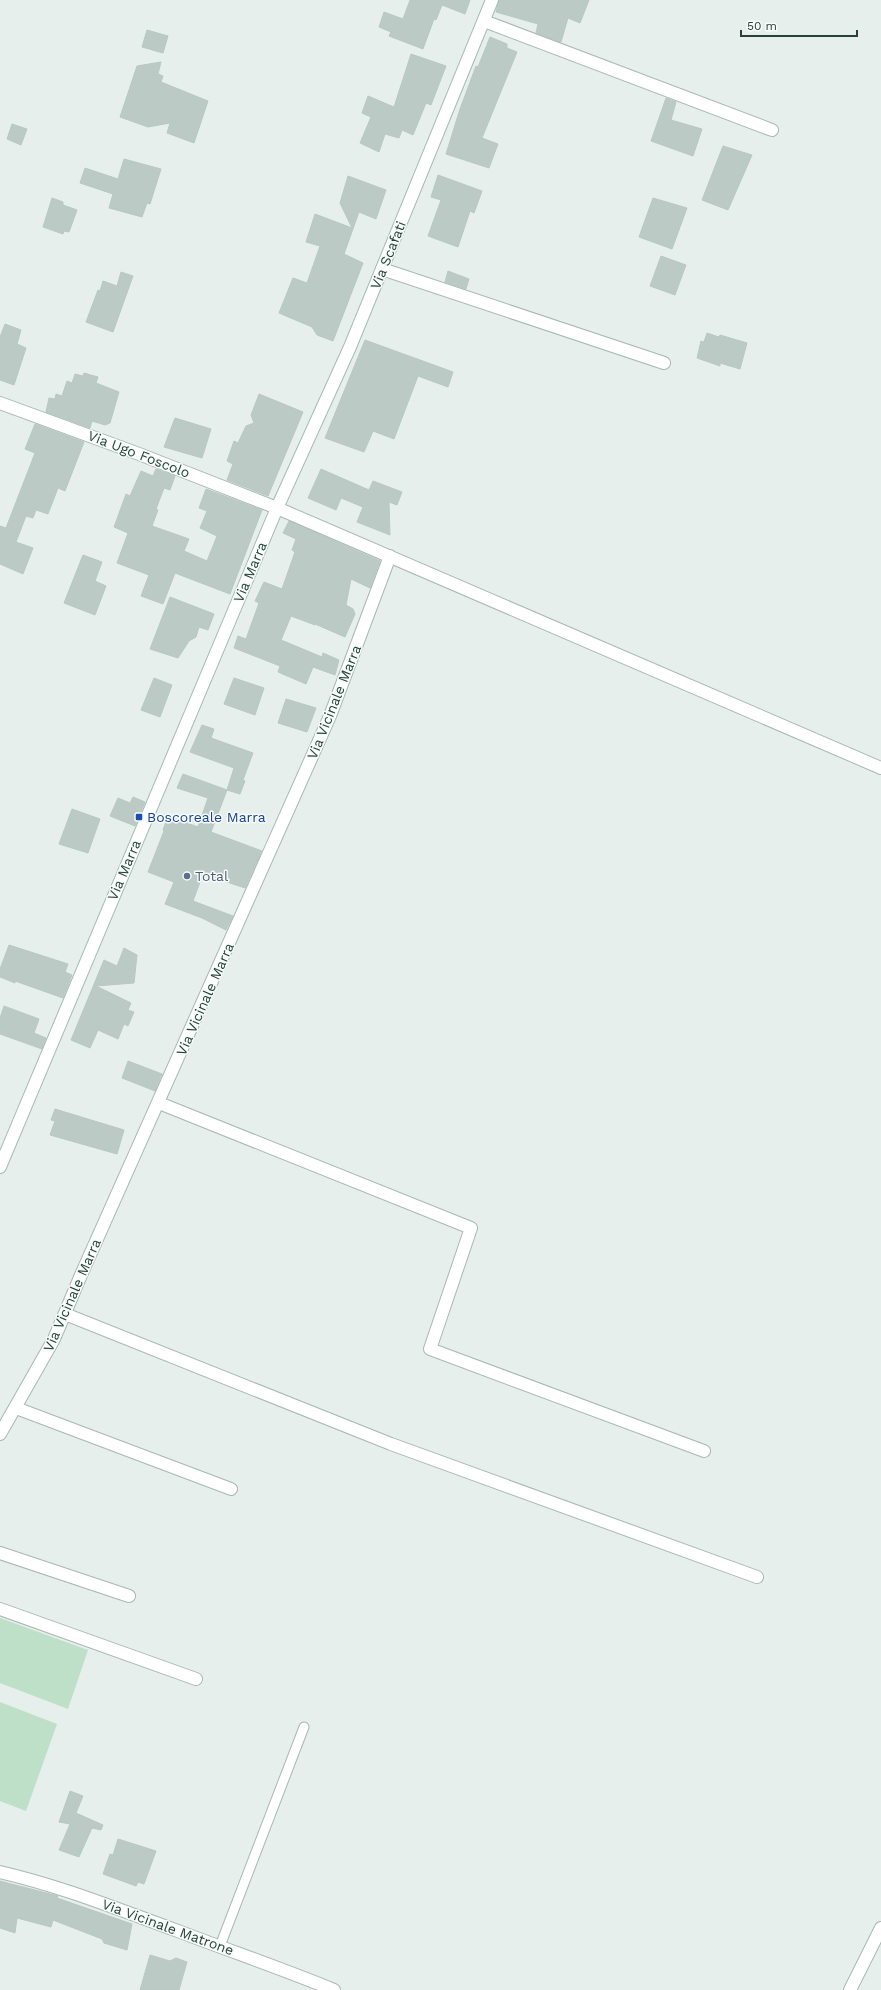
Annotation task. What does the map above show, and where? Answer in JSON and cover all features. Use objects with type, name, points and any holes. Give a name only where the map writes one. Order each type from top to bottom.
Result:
[{"type":"street","name":"Via Scafati","points":[[277,508],[350,347],[492,0]]},
{"type":"street","points":[[484,21],[772,130]]},
{"type":"street","points":[[382,269],[664,363]]},
{"type":"street","name":"Via Ugo Foscolo","points":[[0,403],[277,508],[881,768]]},
{"type":"street","name":"Via Marra","points":[[0,1167],[277,508]]},
{"type":"street","name":"Via Vicinale Marra","points":[[0,1434],[54,1339],[159,1103],[330,716],[390,556]]},
{"type":"street","points":[[159,1103],[471,1228],[430,1349],[704,1451]]},
{"type":"street","points":[[65,1314],[391,1444],[757,1577]]},
{"type":"street","points":[[16,1408],[231,1488]]},
{"type":"street","points":[[0,1553],[129,1596]]},
{"type":"street","points":[[0,1609],[196,1679]]},
{"type":"street","name":"Via Vicinale Matrone","points":[[0,1872],[24,1877],[90,1898],[290,1971],[334,1990]]},
{"type":"street","points":[[850,1990],[881,1928]]},
{"type":"lane","points":[[220,1946],[304,1727]]},
{"type":"green space","points":[[0,1618],[88,1650],[68,1709],[0,1683]]},
{"type":"green space","points":[[0,1702],[57,1724],[26,1811],[0,1801]]},
{"type":"building","points":[[410,0],[470,0],[465,14],[442,5],[436,20],[434,19],[423,49],[389,36],[391,32],[379,27],[384,12],[403,19]]},
{"type":"building","points":[[499,0],[589,0],[580,23],[568,18],[561,42],[536,33],[538,24],[496,12]]},
{"type":"building","points":[[147,30],[168,36],[163,53],[142,47]]},
{"type":"building","points":[[490,37],[507,44],[507,48],[517,52],[482,138],[498,144],[489,168],[446,154],[460,109],[476,66],[478,67]]},
{"type":"building","points":[[411,54],[446,66],[431,105],[426,103],[413,135],[402,130],[399,138],[385,134],[379,152],[360,143],[371,117],[362,113],[368,96],[394,107]]},
{"type":"building","points":[[161,62],[158,74],[163,76],[161,82],[208,101],[194,143],[167,133],[170,123],[148,127],[120,117],[137,66]]},
{"type":"building","points":[[666,98],[676,102],[671,120],[702,129],[693,156],[651,141]]},
{"type":"building","points":[[12,124],[27,129],[21,145],[7,139]]},
{"type":"building","points":[[723,146],[752,155],[728,210],[702,200]]},
{"type":"building","points":[[124,159],[161,169],[150,204],[147,203],[142,217],[109,208],[113,194],[80,183],[85,168],[118,179]]},
{"type":"building","points":[[438,175],[482,191],[474,213],[470,211],[458,247],[428,236],[441,200],[431,197]]},
{"type":"building","points":[[348,176],[386,190],[376,219],[359,212],[344,254],[363,263],[333,341],[317,335],[312,327],[279,313],[293,278],[307,283],[320,246],[306,242],[315,214],[352,228],[340,203]]},
{"type":"building","points":[[52,198],[63,202],[63,205],[77,210],[69,232],[64,231],[63,234],[43,227]]},
{"type":"building","points":[[653,198],[687,208],[672,249],[639,237]]},
{"type":"building","points":[[661,256],[686,265],[675,295],[650,286]]},
{"type":"building","points":[[448,271],[469,279],[466,289],[445,282]]},
{"type":"building","points":[[121,272],[133,276],[113,332],[86,322],[103,281],[117,286]]},
{"type":"building","points":[[5,324],[21,330],[17,344],[26,348],[14,385],[0,380],[0,337]]},
{"type":"building","points":[[707,333],[719,337],[720,335],[747,343],[740,369],[720,363],[720,366],[697,358],[701,341],[704,342]]},
{"type":"building","points":[[365,340],[453,372],[448,387],[418,376],[394,439],[373,431],[364,452],[325,438]]},
{"type":"building","points":[[84,373],[98,377],[96,383],[119,392],[110,423],[105,425],[92,421],[90,428],[46,412],[49,398],[55,399],[56,394],[62,396],[67,381],[72,383],[75,374],[83,376]]},
{"type":"building","points":[[259,394],[303,412],[268,496],[227,480],[233,464],[227,461],[234,441],[238,443],[246,426],[254,423],[251,415]]},
{"type":"building","points":[[175,418],[211,429],[202,458],[164,447]]},
{"type":"building","points":[[35,424],[84,442],[65,491],[58,488],[48,514],[36,510],[33,518],[26,516],[16,542],[33,548],[23,574],[0,564],[0,526],[6,528],[35,453],[25,449]]},
{"type":"building","points":[[156,469],[175,476],[170,490],[164,488],[156,509],[158,510],[152,526],[189,539],[184,551],[207,561],[217,536],[200,528],[207,511],[199,508],[206,489],[262,510],[230,594],[175,573],[163,604],[141,596],[149,575],[117,563],[128,533],[114,527],[126,494],[130,496],[141,471],[153,476]]},
{"type":"building","points":[[321,469],[369,490],[373,481],[402,492],[397,505],[389,502],[390,535],[357,522],[363,507],[341,498],[336,510],[308,498]]},
{"type":"building","points":[[289,521],[380,561],[370,588],[351,579],[346,605],[353,609],[355,614],[345,637],[315,624],[291,616],[281,640],[322,657],[323,653],[339,660],[335,675],[313,667],[306,684],[278,672],[280,666],[234,648],[238,636],[246,639],[259,603],[255,601],[264,582],[282,589],[295,552],[292,550],[296,539],[283,533]]},
{"type":"building","points":[[83,555],[102,562],[95,581],[106,586],[95,615],[64,603]]},
{"type":"building","points":[[170,597],[214,614],[208,630],[199,627],[196,637],[189,641],[178,658],[150,649]]},
{"type":"building","points":[[154,678],[172,685],[160,717],[141,710]]},
{"type":"building","points":[[234,678],[264,688],[255,715],[224,704]]},
{"type":"building","points":[[286,699],[316,708],[307,732],[278,723]]},
{"type":"building","points":[[202,725],[214,729],[211,738],[253,753],[243,780],[245,781],[240,794],[227,790],[234,768],[190,752]]},
{"type":"building","points":[[183,774],[227,790],[211,832],[262,851],[245,888],[203,874],[193,901],[233,916],[226,930],[202,918],[165,904],[174,882],[148,872],[164,831],[163,830],[168,816],[198,827],[208,798],[177,788]]},
{"type":"building","points":[[133,797],[145,802],[135,826],[110,816],[118,798],[130,803]]},
{"type":"building","points":[[72,809],[100,819],[88,853],[59,844]]},
{"type":"building","points":[[9,945],[68,964],[65,972],[72,975],[63,998],[0,977],[0,969]]},
{"type":"building","points":[[124,948],[137,955],[134,983],[96,986],[131,1003],[128,1010],[134,1012],[128,1026],[124,1024],[118,1039],[98,1030],[90,1048],[71,1040],[104,960],[117,966]]},
{"type":"building","points":[[4,1006],[39,1019],[34,1033],[46,1038],[42,1049],[0,1034],[0,1018]]},
{"type":"building","points":[[128,1061],[162,1074],[155,1091],[122,1078]]},
{"type":"building","points":[[55,1109],[124,1130],[117,1154],[50,1135],[55,1121],[51,1120]]},
{"type":"building","points":[[70,1791],[83,1796],[76,1813],[103,1825],[101,1830],[92,1828],[79,1857],[59,1850],[70,1824],[59,1822]]},
{"type":"building","points":[[118,1839],[156,1851],[144,1884],[138,1882],[136,1886],[103,1874],[110,1854],[113,1855]]},
{"type":"building","points":[[0,1881],[58,1896],[57,1898],[132,1924],[127,1950],[104,1943],[102,1939],[53,1920],[51,1927],[17,1918],[15,1933],[0,1928]]},
{"type":"building","points":[[150,1955],[170,1961],[176,1958],[187,1962],[179,1990],[140,1990]]},
{"type":"place","name":"Boscoreale Marra","points":[[139,817]]},
{"type":"place","name":"Total","points":[[187,876]]}]
